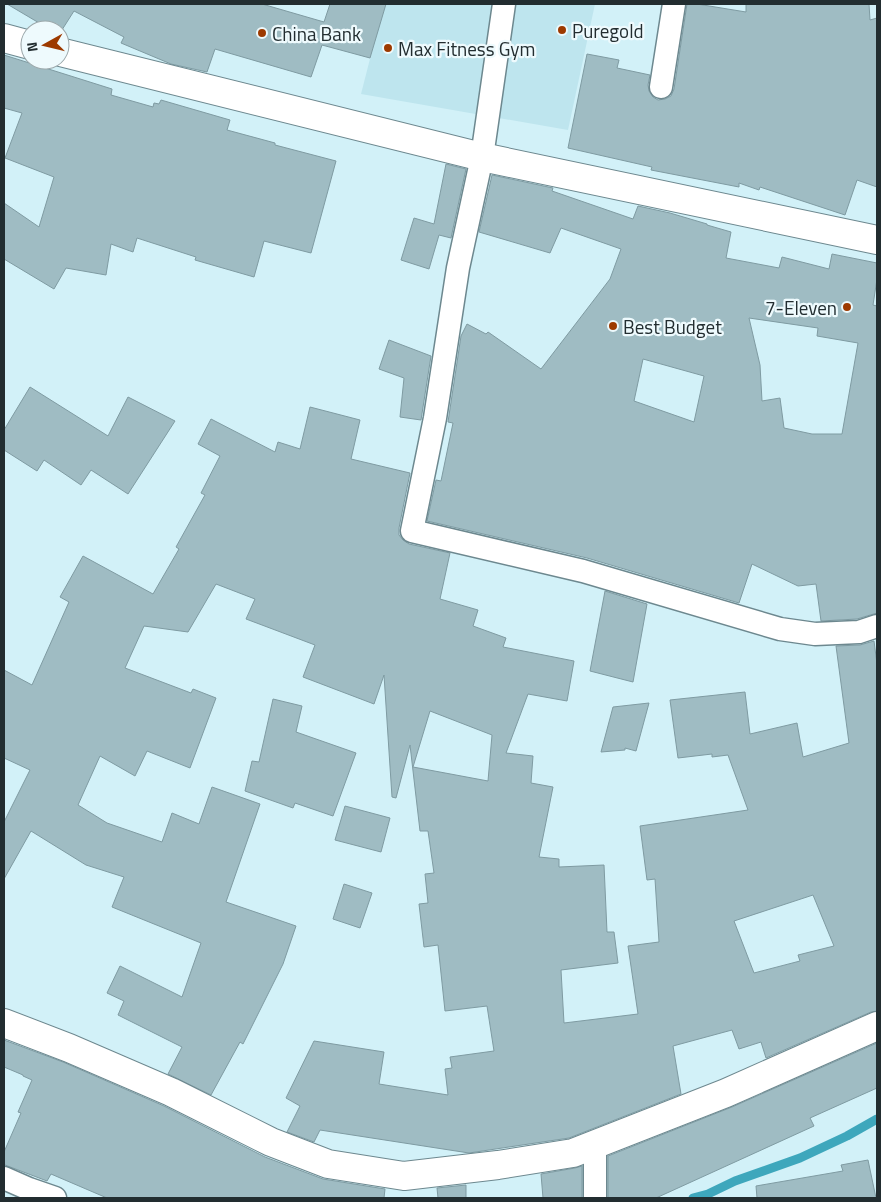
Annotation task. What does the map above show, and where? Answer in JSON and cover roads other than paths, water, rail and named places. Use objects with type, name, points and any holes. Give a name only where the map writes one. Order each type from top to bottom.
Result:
[{"type":"street","points":[[504,4],[482,157],[458,268],[435,418],[412,531],[583,571],[780,629],[815,634],[859,632],[877,626]]},
{"type":"street","points":[[662,87],[674,4]]},
{"type":"street","points":[[4,38],[20,42]]},
{"type":"street","points":[[70,54],[482,157],[877,240]]},
{"type":"street","points":[[4,1023],[69,1048],[171,1092],[271,1142],[328,1164],[404,1176],[498,1165],[574,1153],[726,1093],[877,1026]]},
{"type":"street","points":[[595,1145],[595,1198]]},
{"type":"street","points":[[4,1178],[55,1198]]},
{"type":"waterway","points":[[693,1198],[708,1194],[735,1181],[800,1158],[847,1136],[877,1119]]},
{"type":"place","name":"Puregold","points":[[562,30]]},
{"type":"place","name":"China Bank","points":[[262,33]]},
{"type":"place","name":"Max Fitness Gym","points":[[388,48]]},
{"type":"place","name":"7-Eleven","points":[[847,307]]},
{"type":"place","name":"Best Budget","points":[[613,326]]}]
